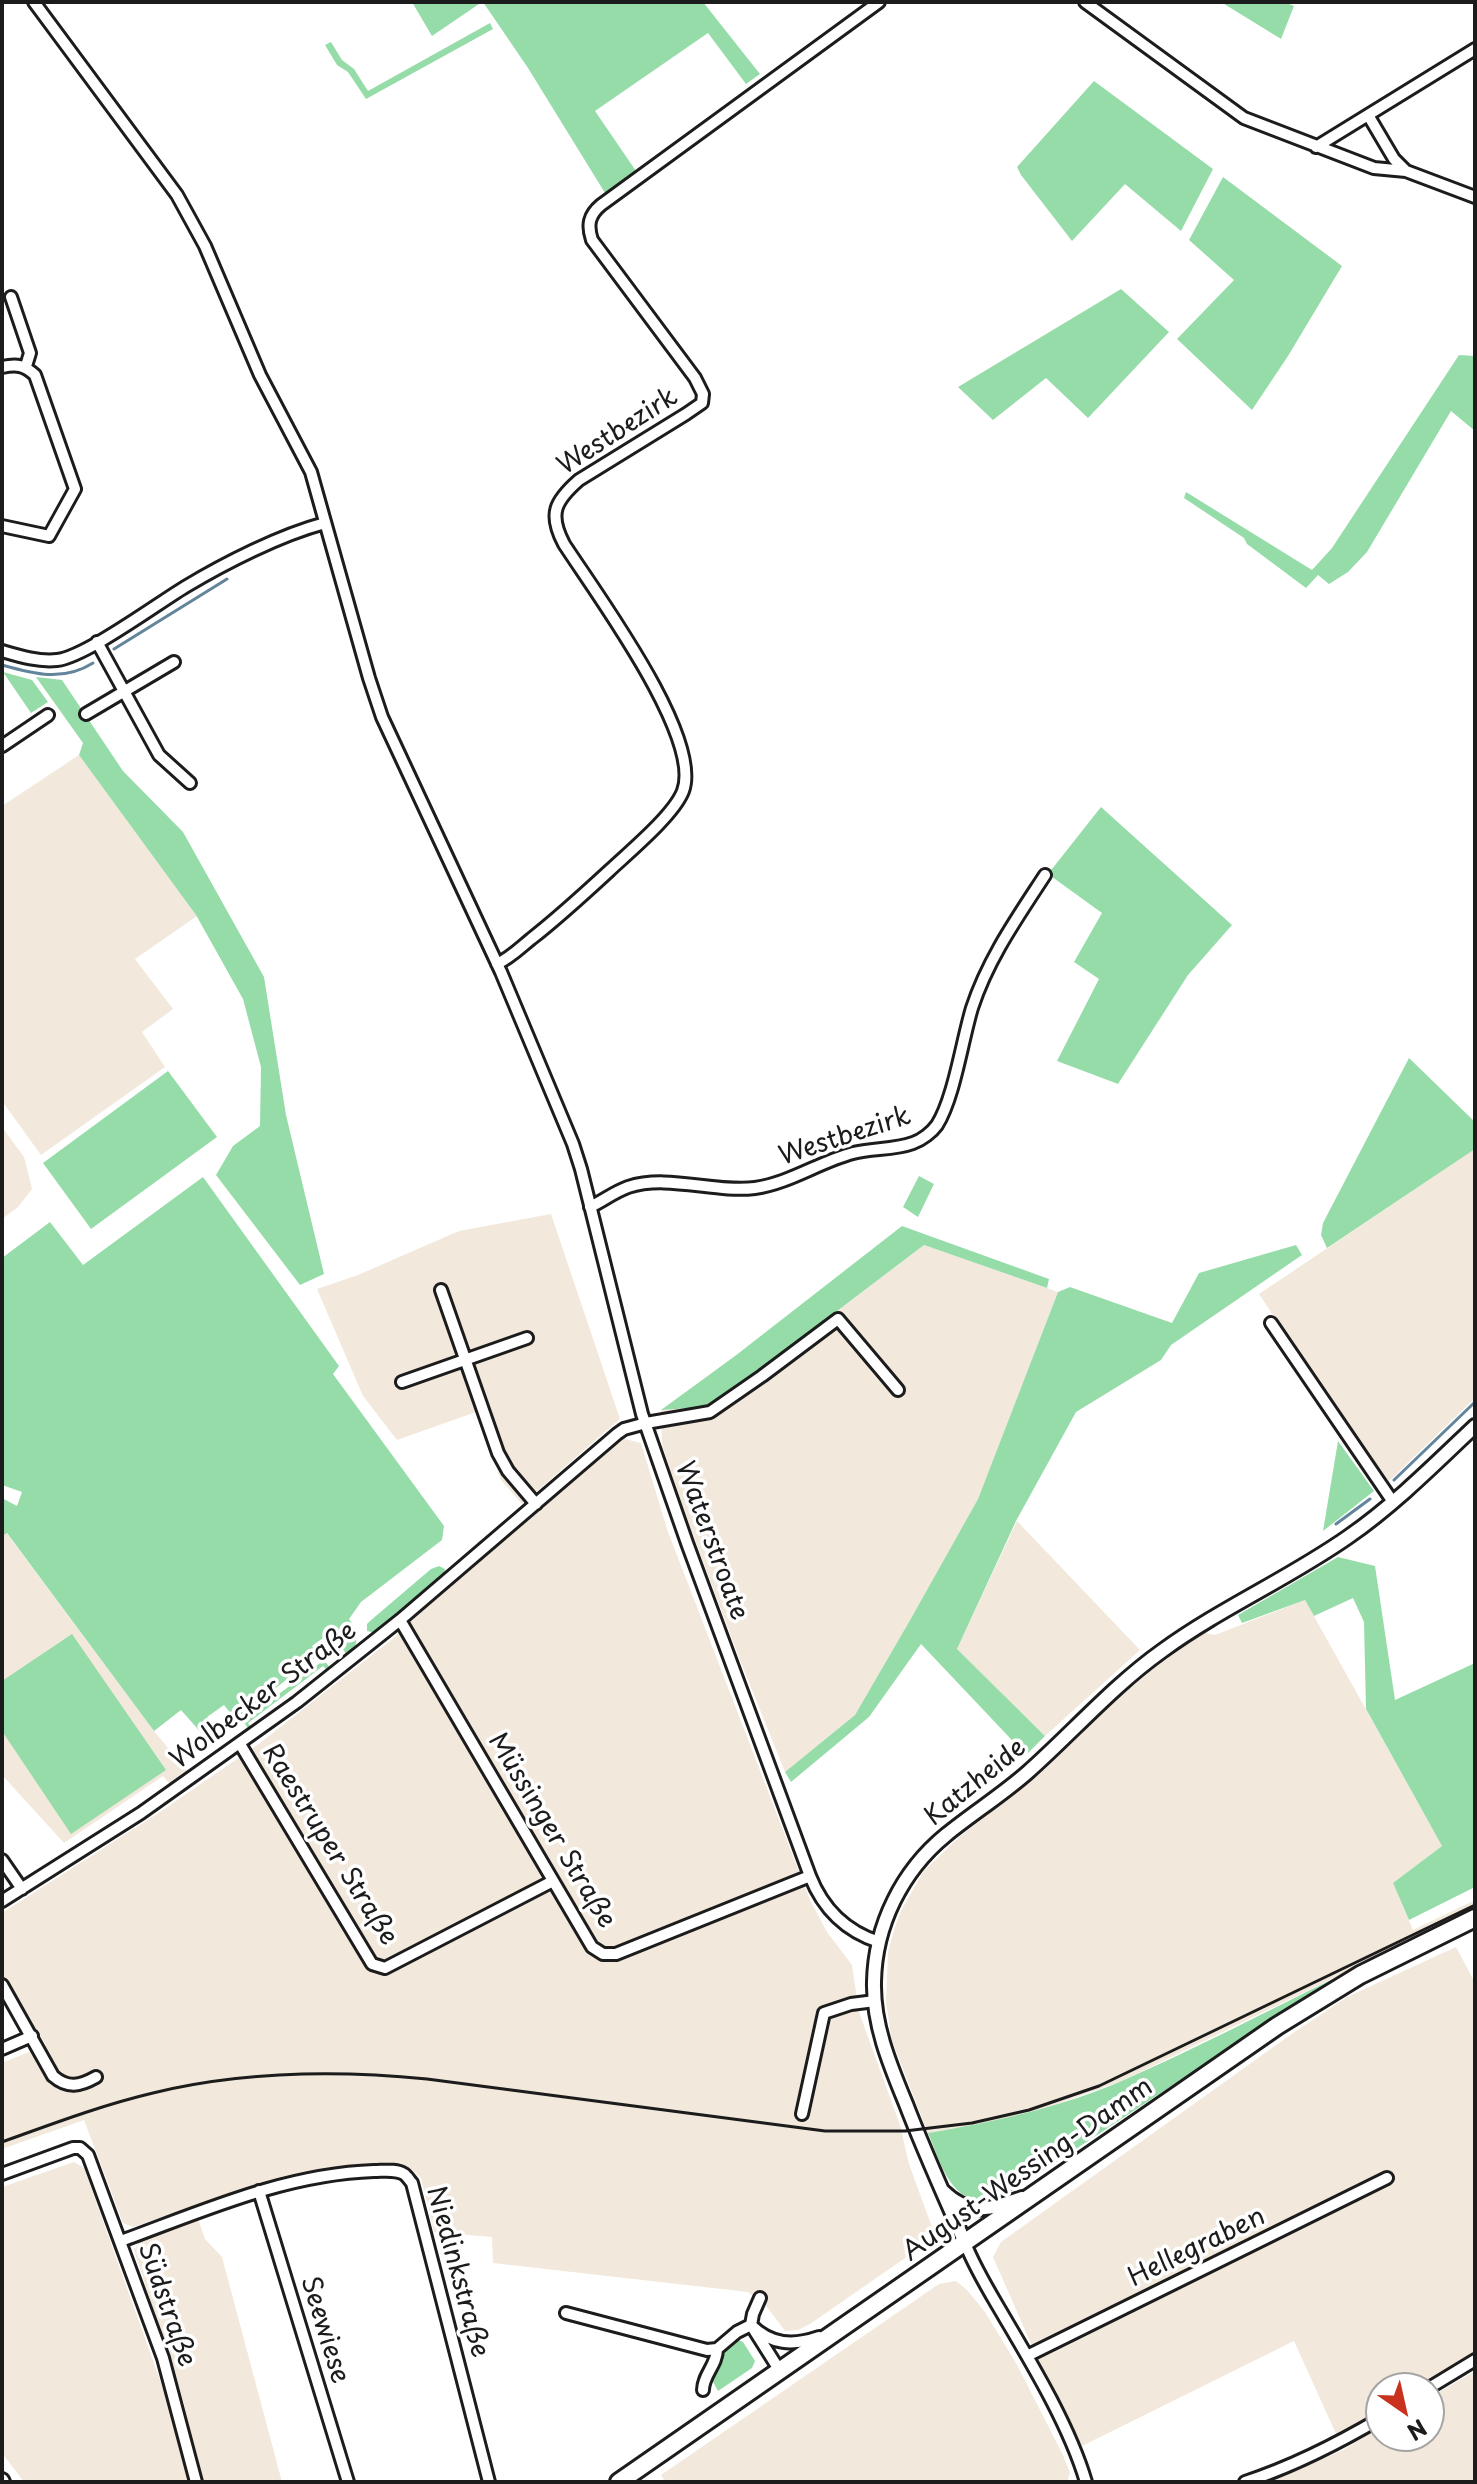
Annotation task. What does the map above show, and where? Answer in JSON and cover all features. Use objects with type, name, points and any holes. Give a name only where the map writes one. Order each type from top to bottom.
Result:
[{"type":"main road","name":"August-Wessing-Damm","points":[[619,2482],[1264,2035],[1373,1968],[1475,1918]]},
{"type":"street","points":[[34,2],[135,136],[192,221],[260,375],[311,472],[382,717],[497,964],[573,1144],[646,1423],[710,1412],[838,1319],[898,1390]]},
{"type":"street","name":"Westbezirk","points":[[497,964],[567,910],[666,815],[683,791],[686,777],[673,724],[659,694],[564,544],[556,526],[556,508],[564,492],[702,403],[703,394],[695,378],[592,240],[589,220],[601,205],[879,2]]},
{"type":"street","points":[[1085,2],[1244,118],[1374,168],[1406,171],[1475,197]]},
{"type":"street","points":[[1316,147],[1475,49]]},
{"type":"street","points":[[1368,115],[1394,159],[1406,171]]},
{"type":"street","points":[[11,297],[30,353],[26,366]]},
{"type":"street","points":[[2,367],[15,364],[26,366],[35,375],[75,489],[49,536],[2,526]]},
{"type":"street","points":[[2,651],[27,658],[58,660],[97,642],[215,571],[325,523]]},
{"type":"street","points":[[97,642],[159,755],[190,783]]},
{"type":"street","points":[[86,714],[174,662]]},
{"type":"street","points":[[2,746],[48,715]]},
{"type":"street","name":"Westbezirk","points":[[590,1207],[619,1190],[646,1183],[740,1189],[758,1187],[795,1177],[854,1153],[901,1146],[926,1136],[936,1126],[946,1106],[973,1006],[995,951],[1045,875]]},
{"type":"street","points":[[441,1290],[503,1464],[536,1504]]},
{"type":"street","points":[[1271,1323],[1393,1502]]},
{"type":"street","points":[[402,1382],[527,1338]]},
{"type":"street","name":"Wolbecker Straße","points":[[2,1901],[141,1813],[240,1744],[400,1620],[617,1434],[646,1423]]},
{"type":"street","name":"Waterstroate","points":[[646,1423],[810,1876],[821,1899],[842,1923],[879,1942]]},
{"type":"street","name":"Katzheide","points":[[965,2243],[884,2048],[875,2001],[879,1942],[895,1899],[908,1876],[930,1850],[1027,1773],[1130,1676],[1196,1628],[1328,1551],[1393,1502],[1475,1426]]},
{"type":"street","name":"Müssinger Straße","points":[[400,1620],[592,1947],[603,1954],[616,1954],[810,1876]]},
{"type":"street","name":"Raestruper Straße","points":[[240,1744],[372,1964],[385,1968],[553,1881]]},
{"type":"street","points":[[2,1860],[22,1889]]},
{"type":"street","points":[[2,1985],[53,2076],[63,2084],[82,2085],[96,2077]]},
{"type":"street","points":[[802,2114],[824,2013],[851,2004],[875,2001]]},
{"type":"street","points":[[2,2049],[32,2036]]},
{"type":"street","name":"Südstraße","points":[[2,2174],[51,2154],[80,2148],[88,2155],[166,2366],[196,2482]]},
{"type":"street","name":"Niedinkstraße","points":[[121,2241],[259,2191],[297,2181],[357,2172],[390,2171],[406,2175],[412,2183],[489,2482]]},
{"type":"street","name":"Hellegraben","points":[[1027,2356],[1387,2178]]},
{"type":"street","points":[[941,2189],[957,2203],[980,2209],[1040,2191]]},
{"type":"street","name":"Seewiese","points":[[259,2191],[348,2482]]},
{"type":"street","points":[[965,2243],[979,2275],[1027,2356],[1079,2458],[1086,2482]]},
{"type":"street","points":[[760,2298],[751,2325],[780,2371]]},
{"type":"street","points":[[566,2313],[707,2350],[717,2349],[751,2325]]},
{"type":"street","points":[[751,2325],[768,2338],[790,2344],[822,2336],[849,2323]]},
{"type":"street","points":[[703,2390],[717,2349]]},
{"type":"street","points":[[1445,2378],[1475,2360]]},
{"type":"street","points":[[1245,2482],[1278,2471],[1365,2428]]},
{"type":"shaded area","points":[[79,755],[197,916],[135,959],[173,1009],[142,1032],[165,1067],[41,1155],[2,1101],[2,806]]},
{"type":"shaded area","points":[[2,1127],[24,1157],[32,1189],[18,1207],[2,1219]]},
{"type":"shaded area","points":[[1475,1149],[1475,1398],[1389,1481],[1337,1411],[1259,1294]]},
{"type":"shaded area","points":[[551,1214],[620,1419],[522,1504],[501,1480],[476,1412],[397,1440],[363,1396],[317,1289],[358,1275],[459,1231]]},
{"type":"shaded area","points":[[924,1245],[1058,1292],[978,1499],[909,1622],[855,1715],[785,1772],[686,1516],[662,1445],[661,1410],[704,1406],[758,1371]]},
{"type":"shaded area","points":[[625,1439],[641,1443],[668,1532],[810,1900],[827,1932],[852,1965],[859,2012],[900,2125],[909,2164],[933,2230],[931,2240],[810,2324],[798,2330],[785,2331],[767,2307],[748,2292],[493,2263],[492,2237],[434,2232],[421,2178],[410,2168],[390,2164],[356,2165],[294,2176],[256,2185],[133,2227],[123,2223],[84,2120],[2,2149],[2,2063],[46,2045],[2,1976],[2,1913],[160,1812],[260,1743],[395,1637],[468,1564]]},
{"type":"shaded area","points":[[1017,1521],[1140,1650],[1045,1736],[957,1649]]},
{"type":"shaded area","points":[[2,1527],[188,1772],[170,1784],[163,1776],[64,1843],[2,1775]]},
{"type":"shaded area","points":[[1305,1600],[1442,1846],[1393,1883],[1413,1930],[1475,1900],[1475,1909],[1122,2081],[1049,2107],[974,2126],[928,2133],[892,2041],[886,2002],[888,1952],[894,1930],[923,1872],[958,1838],[1045,1769],[1113,1703],[1160,1663],[1205,1633],[1215,1635]]},
{"type":"shaded area","points":[[1456,1947],[1475,1983],[1475,2352],[1442,2372],[1365,2372],[1365,2419],[1337,2436],[1294,2341],[1082,2446],[1039,2362],[993,2257],[1001,2242],[1347,1997]]},
{"type":"shaded area","points":[[74,2162],[84,2168],[170,2408],[188,2482],[24,2482],[2,2453],[2,2187]]},
{"type":"shaded area","points":[[198,2219],[205,2239],[222,2257],[282,2482],[202,2482],[184,2404],[134,2250],[139,2242]]},
{"type":"shaded area","points":[[956,2281],[985,2312],[1016,2363],[1063,2455],[1070,2473],[1067,2482],[665,2482],[661,2475],[939,2284]]},
{"type":"shaded area","points":[[1475,2371],[1475,2482],[1269,2482],[1341,2451],[1365,2437],[1365,2452],[1445,2452],[1445,2389]]},
{"type":"green space","points":[[412,2],[482,2],[432,36]]},
{"type":"green space","points":[[483,2],[703,2],[760,74],[746,84],[708,33],[595,111],[636,171],[605,193]]},
{"type":"green space","points":[[1221,2],[1285,2],[1294,6],[1281,39]]},
{"type":"green space","points":[[490,23],[493,29],[366,99],[348,72],[337,65],[325,45],[331,42],[368,91]]},
{"type":"green space","points":[[1094,81],[1213,169],[1181,231],[1125,184],[1072,241],[1021,175],[1017,167]]},
{"type":"green space","points":[[1223,177],[1342,266],[1252,410],[1177,339],[1234,280],[1189,240]]},
{"type":"green space","points":[[1121,289],[1169,332],[1088,418],[1046,378],[993,420],[958,387]]},
{"type":"green space","points":[[1459,355],[1475,356],[1475,431],[1451,411],[1367,552],[1348,572],[1329,584],[1318,575],[1306,588],[1247,544],[1244,538],[1184,498],[1186,492],[1312,570],[1332,548]]},
{"type":"green space","points":[[3,672],[32,680],[48,702],[31,713]]},
{"type":"green space","points":[[36,677],[62,680],[123,771],[183,832],[264,977],[286,1115],[324,1274],[300,1285],[216,1175],[233,1146],[260,1126],[261,1067],[243,999],[196,915],[79,755],[83,743]]},
{"type":"green space","points":[[1101,807],[1232,925],[1188,975],[1118,1084],[1057,1061],[1099,979],[1074,962],[1102,913],[1048,874]]},
{"type":"green space","points":[[1409,1058],[1475,1122],[1475,1149],[1327,1248],[1321,1235],[1323,1223]]},
{"type":"green space","points":[[168,1071],[217,1137],[91,1229],[43,1163]]},
{"type":"green space","points":[[919,1176],[934,1184],[918,1217],[903,1207]]},
{"type":"green space","points":[[203,1177],[339,1366],[333,1374],[444,1526],[442,1540],[361,1602],[349,1619],[356,1638],[348,1656],[330,1633],[312,1646],[319,1655],[235,1719],[224,1705],[207,1717],[215,1728],[204,1736],[181,1710],[154,1731],[7,1533],[2,1536],[2,1498],[17,1506],[22,1492],[2,1485],[2,1258],[50,1222],[83,1265]]},
{"type":"green space","points":[[902,1226],[1049,1279],[1047,1288],[924,1245],[758,1371],[704,1407],[661,1410],[735,1356]]},
{"type":"green space","points":[[1296,1245],[1302,1255],[1171,1345],[1161,1360],[1076,1412],[1016,1521],[957,1649],[1045,1736],[1026,1755],[921,1644],[869,1717],[791,1782],[785,1772],[855,1715],[978,1499],[1058,1292],[1070,1287],[1172,1323],[1199,1273]]},
{"type":"green space","points":[[1338,1441],[1374,1491],[1323,1531]]},
{"type":"green space","points":[[1338,1557],[1375,1566],[1395,1700],[1475,1663],[1475,1887],[1409,1920],[1393,1883],[1442,1846],[1366,1709],[1364,1622],[1353,1598],[1314,1616],[1305,1600],[1242,1623],[1238,1615]]},
{"type":"green space","points":[[439,1566],[445,1569],[443,1577],[376,1633],[367,1631],[370,1621],[431,1569]]},
{"type":"green space","points":[[72,1634],[166,1770],[71,1834],[2,1731],[2,1681]]},
{"type":"green space","points":[[324,1660],[331,1669],[328,1671],[323,1666],[248,1723],[252,1729],[250,1731],[243,1721]]},
{"type":"green space","points":[[1335,1978],[1003,2197],[971,2198],[954,2186],[941,2165],[928,2133],[1028,2112],[1100,2090],[1177,2056]]},
{"type":"green space","points":[[738,2340],[743,2342],[755,2361],[752,2368],[718,2391],[711,2378],[725,2350]]},
{"type":"waterway","points":[[114,649],[227,579]]},
{"type":"waterway","points":[[2,665],[37,673],[59,674],[71,673],[93,663]]},
{"type":"waterway","points":[[1394,1480],[1475,1402]]},
{"type":"waterway","points":[[1336,1524],[1370,1499]]},
{"type":"railway","points":[[2,2142],[77,2115],[153,2093],[221,2080],[289,2074],[358,2074],[427,2079],[825,2131],[905,2131],[972,2123],[1029,2110],[1099,2086],[1475,1905]]}]
